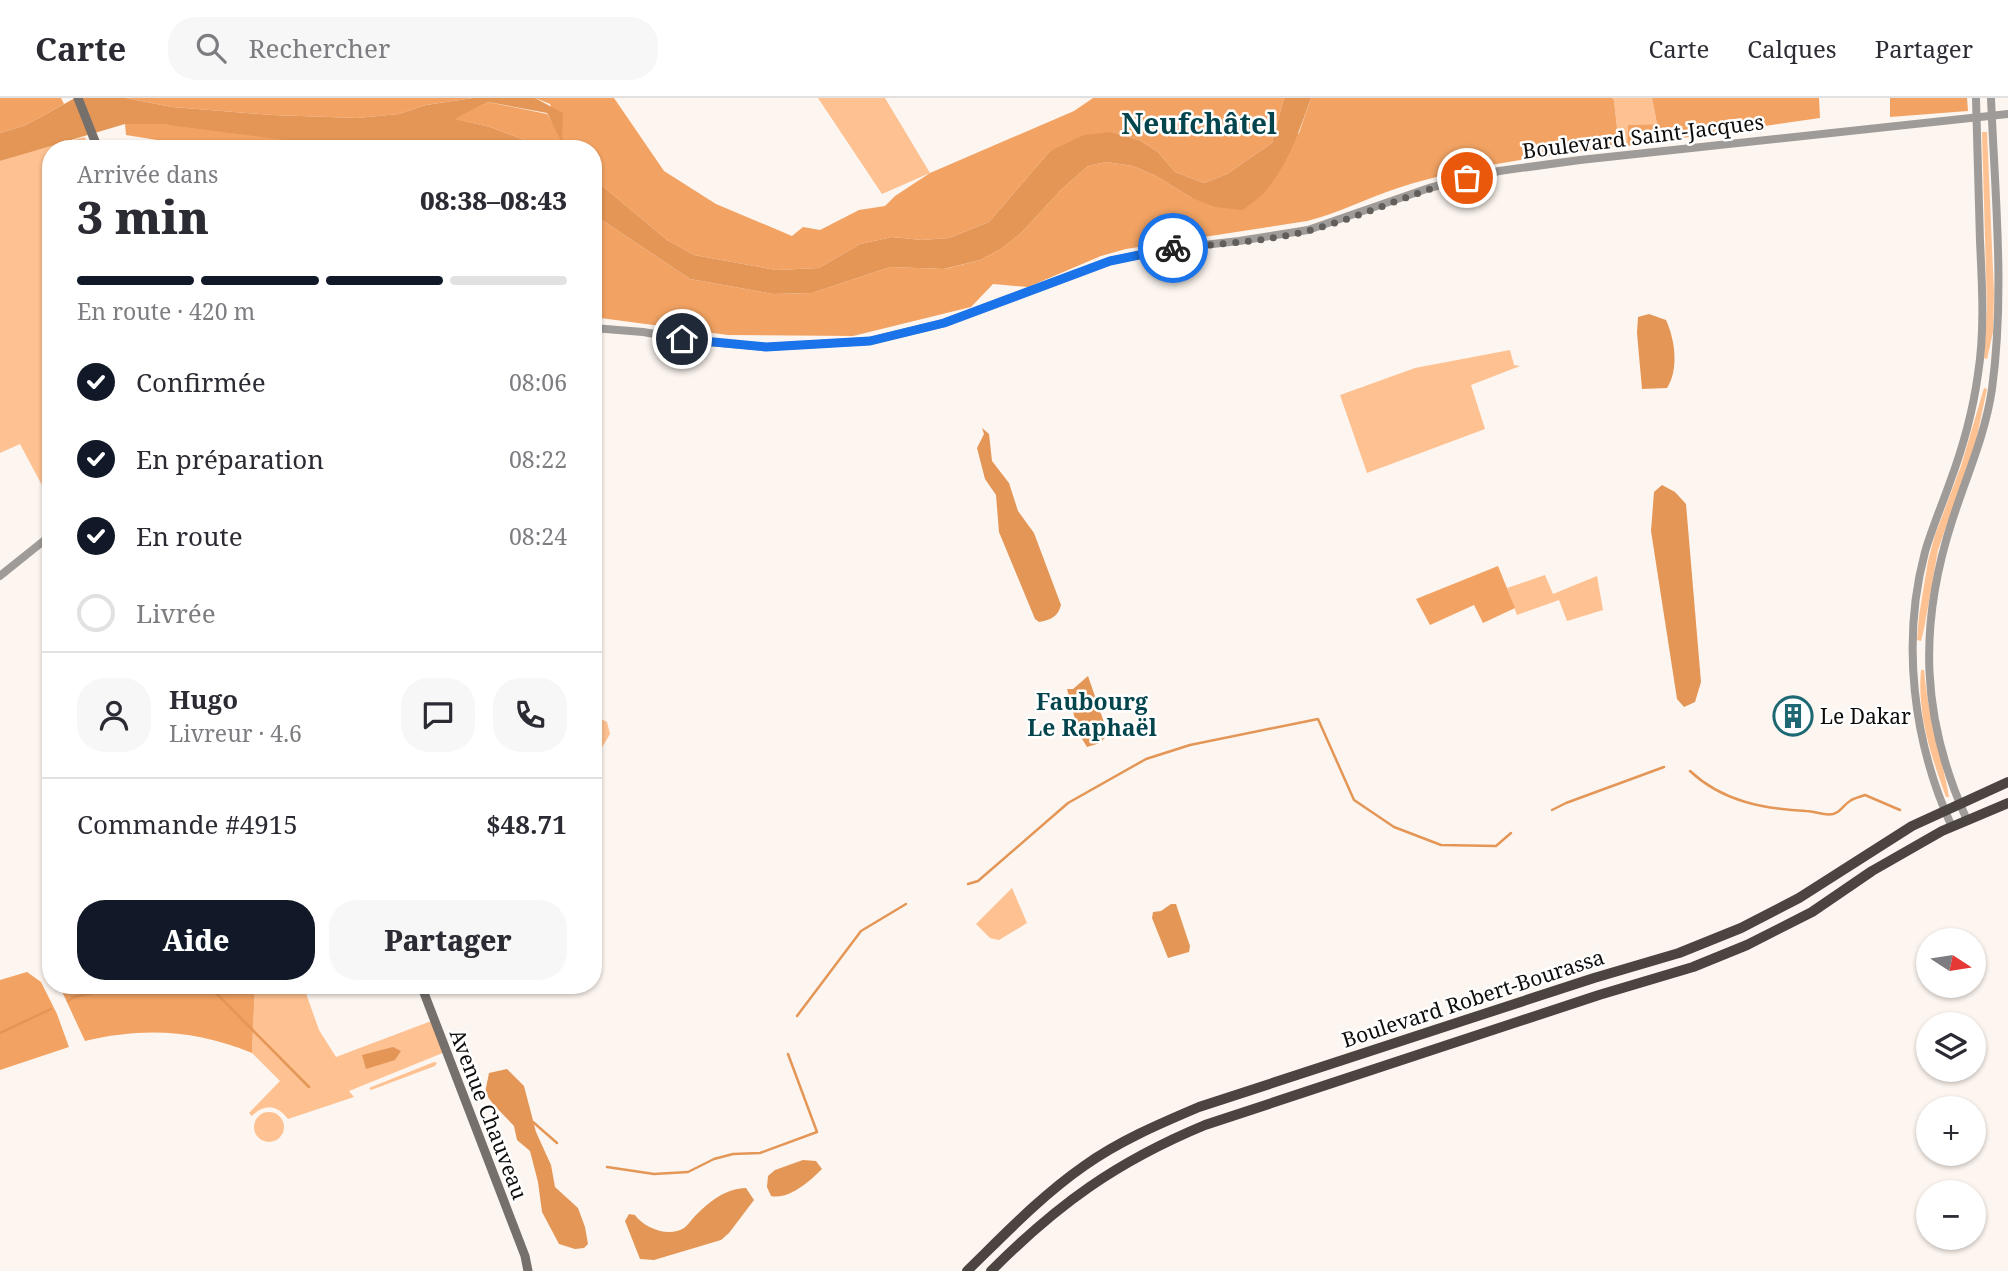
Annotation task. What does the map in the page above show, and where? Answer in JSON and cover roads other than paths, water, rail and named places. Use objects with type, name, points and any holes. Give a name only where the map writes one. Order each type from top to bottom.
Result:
[{"type":"highway","name":"Boulevard Robert-Bourassa","points":[[967,1271],[1060,1183],[1086,1164],[1141,1132],[1199,1107],[1679,953],[1741,928],[1799,898],[1893,838],[1944,810],[2008,782]]},
{"type":"highway","name":"Boulevard Robert-Bourassa","points":[[991,1271],[1058,1209],[1114,1170],[1176,1137],[1205,1125],[1599,995],[1693,967],[1747,945],[1812,912],[1872,871],[1952,827],[2008,803]]},
{"type":"main road","points":[[78,98],[95,140]]},
{"type":"main road","name":"Avenue Chauveau","points":[[424,994],[525,1256],[528,1271]]},
{"type":"main road","name":"Avenue Chauveau","points":[[525,1256],[536,1271]]},
{"type":"street","points":[[1952,827],[1929,766],[1917,713],[1912,656],[1914,619],[1925,552],[1963,443],[1978,373],[1983,299],[1976,98]]},
{"type":"street","points":[[1967,820],[1941,747],[1934,717],[1928,656],[1929,621],[1941,554],[1972,467],[1992,391],[1999,298],[1991,98]]},
{"type":"street","name":"Boulevard Saint-Jacques","points":[[602,329],[766,347],[870,341],[944,323],[1110,261],[1168,249],[1308,230],[1429,188],[1492,172],[2008,114]]},
{"type":"street","points":[[0,576],[42,542]]},
{"type":"waterway","points":[[968,884],[978,881],[1068,803],[1146,759],[1190,745],[1318,719],[1354,800],[1394,827],[1441,845],[1496,846],[1511,833]]},
{"type":"waterway","points":[[1552,810],[1664,767]]},
{"type":"waterway","points":[[1690,771],[1729,796],[1774,808],[1833,814],[1852,800],[1865,795],[1900,810]]},
{"type":"waterway","points":[[797,1016],[861,931],[906,904]]},
{"type":"waterway","points":[[68,1001],[89,994]]},
{"type":"waterway","points":[[217,994],[309,1087]]},
{"type":"waterway","points":[[0,1033],[51,1009]]},
{"type":"waterway","points":[[607,1167],[654,1174],[688,1172],[714,1159],[733,1154],[760,1153],[817,1132],[788,1054]]},
{"type":"waterway","points":[[533,1122],[557,1143]]},
{"type":"place","name":"Le Dakar","points":[[1793,716]]},
{"type":"district","name":"Neufchâtel","points":[[1199,123]]},
{"type":"district","name":"Faubourg Le Raphaël","points":[[1092,714]]}]
